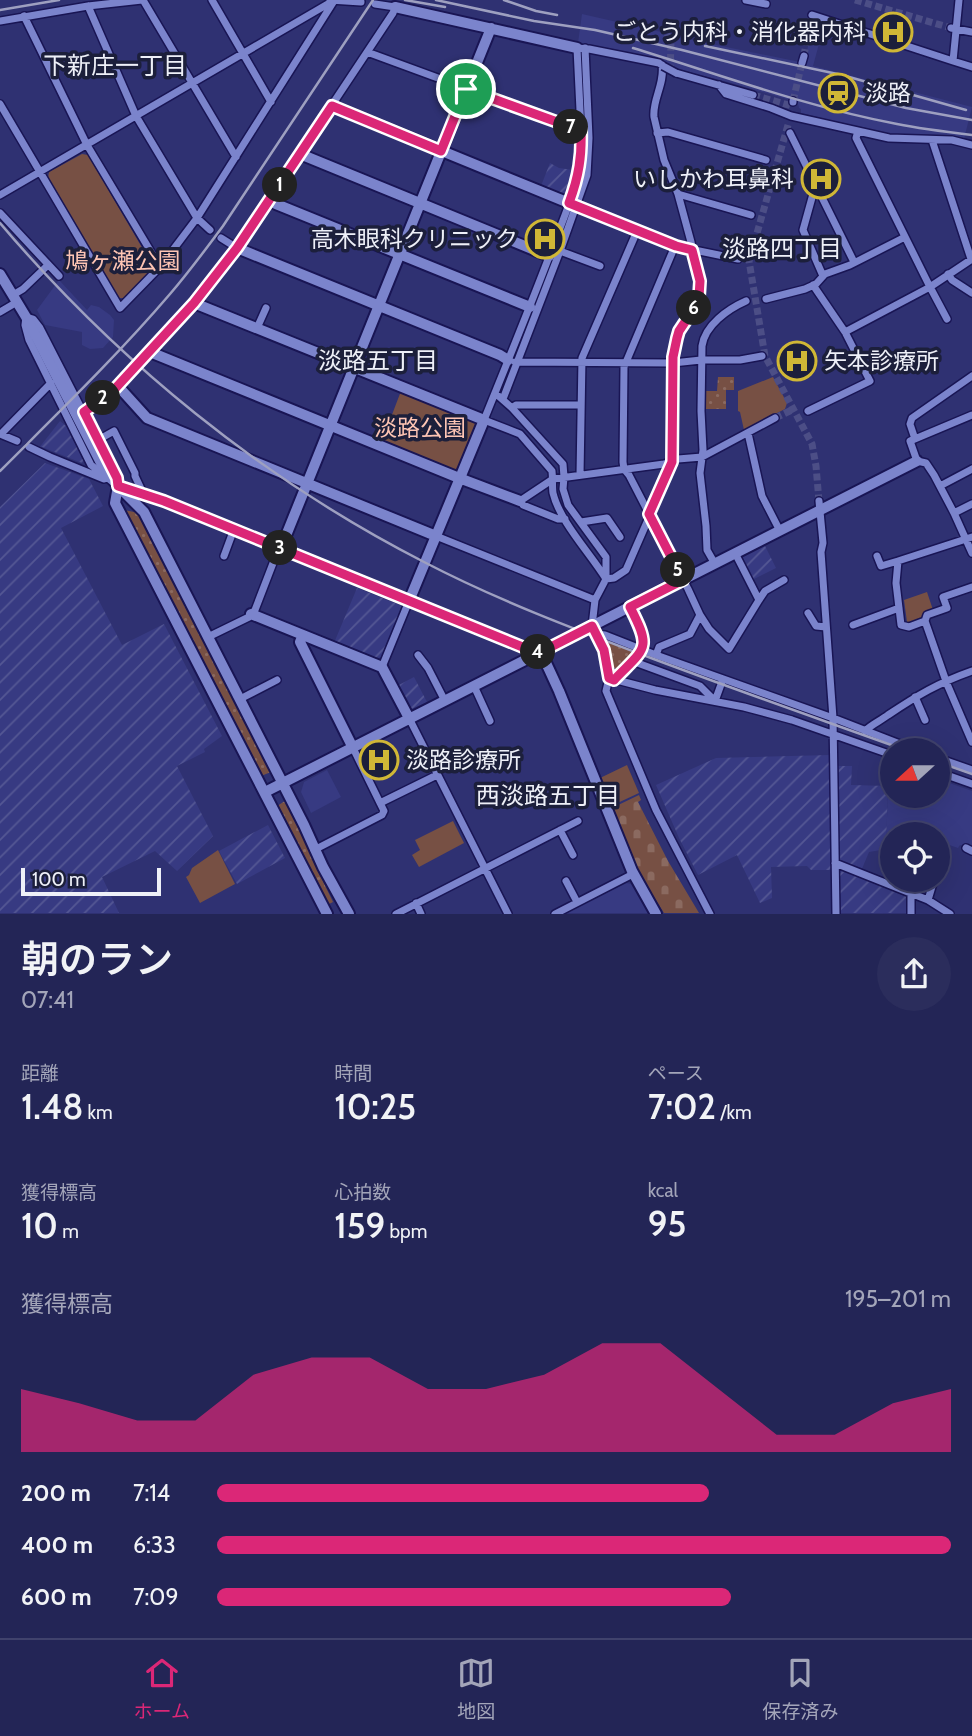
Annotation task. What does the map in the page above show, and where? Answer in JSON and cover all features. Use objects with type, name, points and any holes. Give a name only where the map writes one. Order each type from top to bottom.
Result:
[{"type":"street","points":[[0,21],[143,0],[236,157]]},
{"type":"street","points":[[212,0],[271,102]]},
{"type":"street","points":[[327,0],[361,2]]},
{"type":"street","points":[[746,0],[766,4]]},
{"type":"street","points":[[953,61],[953,29],[959,0]]},
{"type":"street","points":[[0,195],[334,1]]},
{"type":"street","points":[[0,104],[120,308],[160,267],[197,218],[334,1]]},
{"type":"street","points":[[375,4],[395,7],[410,5],[491,28],[662,66],[753,95]]},
{"type":"street","points":[[88,6],[136,116],[197,218],[210,230]]},
{"type":"street","points":[[84,412],[118,386],[150,352],[194,303],[237,248],[395,7]]},
{"type":"street","points":[[812,15],[972,67]]},
{"type":"street","points":[[24,16],[87,145],[160,267]]},
{"type":"street","points":[[208,637],[255,610],[491,28]]},
{"type":"street","points":[[953,29],[972,32]]},
{"type":"street","points":[[573,205],[582,152],[581,48]]},
{"type":"street","points":[[382,667],[495,393],[513,361],[587,175],[589,138],[581,48]]},
{"type":"street","points":[[367,52],[571,127],[581,128]]},
{"type":"street","points":[[606,579],[614,578],[626,570],[672,462],[673,363],[679,331],[699,297],[700,281],[678,194],[664,160],[657,133],[654,111],[662,66]]},
{"type":"street","points":[[719,85],[726,94],[791,116],[889,138],[952,140],[972,145]]},
{"type":"street","points":[[332,106],[676,246],[738,259]]},
{"type":"street","points":[[791,116],[789,129],[855,262]]},
{"type":"street","points":[[858,131],[856,138],[947,319]]},
{"type":"street","points":[[657,133],[668,132],[766,160]]},
{"type":"street","points":[[845,332],[930,287],[971,259],[932,140]]},
{"type":"street","points":[[300,154],[420,204],[555,253],[600,266]]},
{"type":"street","points":[[819,191],[813,194],[803,230],[823,276]]},
{"type":"street","points":[[678,194],[751,215]]},
{"type":"street","points":[[270,200],[530,307]]},
{"type":"street","points":[[0,213],[59,276]]},
{"type":"street","points":[[580,475],[581,362],[637,230]]},
{"type":"street","points":[[766,299],[813,285],[825,274],[905,237]]},
{"type":"street","points":[[221,238],[237,248],[513,361],[673,363],[740,360],[762,356]]},
{"type":"street","points":[[676,246],[625,363],[624,469],[700,615],[709,629],[729,649],[765,591],[784,580]]},
{"type":"street","points":[[503,399],[530,307],[555,253]]},
{"type":"street","points":[[0,312],[48,265]]},
{"type":"street","points":[[0,274],[26,317],[103,467],[118,486]]},
{"type":"street","points":[[948,274],[952,280],[972,293]]},
{"type":"street","points":[[808,411],[870,381],[845,332],[813,285]]},
{"type":"street","points":[[715,564],[707,550],[700,473],[703,337],[719,318],[734,306],[746,301]]},
{"type":"street","points":[[194,303],[520,434],[552,471],[552,490],[565,519],[606,579]]},
{"type":"street","points":[[257,328],[266,308]]},
{"type":"street","points":[[26,317],[29,340],[92,465],[145,512],[349,914]]},
{"type":"street","points":[[26,317],[33,319],[40,328],[84,412],[117,478],[115,503],[327,914]]},
{"type":"street","points":[[150,352],[520,501],[523,505],[558,519],[565,519]]},
{"type":"street","points":[[915,439],[910,424],[912,418],[972,376]]},
{"type":"street","points":[[17,441],[1,434],[51,383]]},
{"type":"street","points":[[118,386],[147,418],[595,600]]},
{"type":"street","points":[[495,393],[563,464],[563,489],[568,505],[606,557],[606,579],[595,600],[594,630],[604,650],[612,679]]},
{"type":"street","points":[[512,408],[516,405],[580,405]]},
{"type":"street","points":[[917,461],[910,441],[972,415]]},
{"type":"street","points":[[520,501],[553,479],[702,457],[775,418]]},
{"type":"street","points":[[98,440],[114,431],[143,493]]},
{"type":"street","points":[[748,433],[762,496],[780,531]]},
{"type":"street","points":[[29,447],[118,486],[143,493],[530,650],[541,652]]},
{"type":"street","points":[[265,793],[541,652],[594,630],[630,607],[780,531],[819,506],[917,461],[926,463],[940,486],[969,538],[972,553]]},
{"type":"street","points":[[940,486],[972,469]]},
{"type":"street","points":[[954,513],[972,504]]},
{"type":"street","points":[[819,506],[834,734],[836,914]]},
{"type":"street","points":[[581,522],[607,518],[620,537]]},
{"type":"street","points":[[224,556],[234,529]]},
{"type":"street","points":[[877,556],[881,566],[969,538]]},
{"type":"street","points":[[735,554],[759,600]]},
{"type":"street","points":[[898,561],[901,625],[909,627],[925,621]]},
{"type":"street","points":[[972,587],[943,597],[947,608],[927,615],[925,621],[972,742]]},
{"type":"street","points":[[630,607],[644,636],[643,649],[612,679],[606,691],[662,822],[710,914]]},
{"type":"street","points":[[853,625],[899,608]]},
{"type":"street","points":[[808,613],[816,626],[826,627]]},
{"type":"street","points":[[251,614],[382,667],[508,914]]},
{"type":"street","points":[[656,655],[659,647],[690,634],[700,615]]},
{"type":"street","points":[[594,630],[833,718],[880,738]]},
{"type":"street","points":[[303,635],[300,642],[384,811],[382,815],[314,849]]},
{"type":"street","points":[[541,652],[633,873],[656,914]]},
{"type":"street","points":[[418,655],[428,661],[445,701]]},
{"type":"street","points":[[632,661],[700,686],[715,701]]},
{"type":"street","points":[[865,732],[871,725],[915,697],[972,670]]},
{"type":"street","points":[[612,679],[780,717],[880,751]]},
{"type":"street","points":[[715,701],[723,679]]},
{"type":"street","points":[[240,699],[276,680]]},
{"type":"street","points":[[474,686],[490,721]]},
{"type":"street","points":[[915,697],[925,720]]},
{"type":"street","points":[[950,763],[972,771]]},
{"type":"street","points":[[380,803],[437,775]]},
{"type":"street","points":[[950,776],[972,784]]},
{"type":"street","points":[[396,914],[578,821]]},
{"type":"street","points":[[560,830],[573,855]]},
{"type":"street","points":[[835,863],[928,900],[950,914]]},
{"type":"street","points":[[555,914],[633,873]]},
{"type":"street","points":[[566,881],[577,902]]},
{"type":"street","points":[[928,900],[930,892]]},
{"type":"street","points":[[911,893],[911,914]]},
{"type":"street","points":[[416,903],[421,914]]},
{"type":"shaded area","points":[[582,14],[663,34],[805,63],[813,18],[825,22],[813,66],[972,107],[964,139],[953,136],[890,135],[801,113],[798,104],[790,100],[675,69],[661,62],[578,43]]},
{"type":"shaded area","points":[[550,163],[559,168],[573,170],[568,192],[563,194],[541,186]]},
{"type":"shaded area","points":[[59,280],[87,310],[91,305],[99,307],[114,320],[113,337],[103,348],[90,349],[82,345],[82,332],[45,325],[37,310]]},
{"type":"shaded area","points":[[60,421],[66,426],[84,461],[82,463],[39,448]]},
{"type":"shaded area","points":[[45,463],[89,479],[103,506],[61,528],[122,645],[164,624],[222,736],[204,749],[205,752],[177,766],[213,836],[177,871],[155,851],[102,877],[119,913],[0,913],[0,507]]},
{"type":"shaded area","points":[[765,546],[776,568],[752,580],[743,557]]},
{"type":"shaded area","points":[[357,588],[402,606],[381,657],[376,659],[334,643]]},
{"type":"shaded area","points":[[414,677],[427,702],[409,710],[397,686]]},
{"type":"shaded area","points":[[830,755],[831,870],[811,870],[807,866],[771,867],[772,898],[760,903],[737,855],[698,875],[656,785],[716,758]]},
{"type":"shaded area","points":[[838,766],[852,766],[851,785],[880,786],[880,808],[887,808],[887,822],[880,822],[880,850],[869,852],[861,871],[840,862]]},
{"type":"shaded area","points":[[327,770],[341,797],[311,813],[301,792],[304,782]]},
{"type":"shaded area","points":[[950,783],[972,791],[972,849],[950,845],[950,822],[887,822],[887,808],[950,808]]},
{"type":"shaded area","points":[[268,825],[285,858],[237,884],[219,851]]},
{"type":"shaded area","points":[[842,869],[880,885],[880,892],[897,892],[907,896],[908,913],[840,913]]},
{"type":"shaded area","points":[[626,883],[631,884],[648,913],[565,913]]},
{"type":"green space","name":"鳩ヶ瀬公園","points":[[82,154],[88,155],[151,263],[151,270],[124,298],[118,298],[48,178],[49,172]]},
{"type":"green space","points":[[718,377],[734,377],[734,390],[726,390],[726,409],[703,409],[703,391],[717,391]]},
{"type":"green space","points":[[773,377],[787,403],[785,409],[744,430],[738,411],[738,391]]},
{"type":"green space","name":"淡路公園","points":[[401,391],[474,420],[476,426],[458,468],[453,470],[382,441]]},
{"type":"green space","points":[[124,510],[139,513],[271,772],[261,776]]},
{"type":"green space","points":[[927,592],[933,610],[910,624],[907,622],[904,600]]},
{"type":"green space","points":[[604,638],[633,649],[634,652],[617,670],[609,663]]},
{"type":"green space","points":[[627,765],[639,793],[611,806],[600,778]]},
{"type":"green space","points":[[639,795],[641,800],[638,802],[668,861],[699,913],[664,913],[637,870],[612,808]]},
{"type":"green space","points":[[285,801],[333,902],[329,904],[277,806]]},
{"type":"green space","points":[[453,821],[464,843],[419,867],[412,855],[420,850],[415,840]]},
{"type":"green space","points":[[218,850],[235,884],[200,903],[186,877],[192,868]]},
{"type":"tunnel","points":[[855,0],[951,28]]},
{"type":"tunnel","points":[[804,56],[812,15]]},
{"type":"tunnel","points":[[667,34],[671,43],[670,74]]},
{"type":"tunnel","points":[[793,101],[802,63]]},
{"type":"tunnel","points":[[753,95],[792,106],[793,102]]},
{"type":"tunnel","points":[[788,125],[749,261],[765,356],[812,444],[819,501]]},
{"type":"tunnel","points":[[775,418],[794,409]]},
{"type":"railway","points":[[0,10],[59,0]]},
{"type":"railway","points":[[0,471],[108,362],[191,269],[223,226],[373,0]]},
{"type":"railway","points":[[405,0],[445,7]]},
{"type":"railway","points":[[436,0],[534,21],[595,30],[906,108],[972,120]]},
{"type":"railway","points":[[504,0],[557,15]]},
{"type":"railway","points":[[705,46],[842,75],[966,110]]},
{"type":"railway","points":[[633,48],[830,109],[906,126],[972,135]]},
{"type":"railway","points":[[0,223],[93,323],[196,414],[306,494],[364,529],[452,576],[536,613],[683,670],[880,741]]},
{"type":"railway","points":[[950,766],[972,774]]},
{"type":"place","name":"ごとう内科・消化器内科","points":[[893,32]]},
{"type":"place","name":"淡路","points":[[838,93]]},
{"type":"place","name":"いしかわ耳鼻科","points":[[821,179]]},
{"type":"place","name":"高木眼科クリニック","points":[[545,239]]},
{"type":"place","name":"矢本診療所","points":[[797,361]]},
{"type":"place","name":"淡路診療所","points":[[379,760]]},
{"type":"district","name":"下新庄一丁目","points":[[115,65]]},
{"type":"district","name":"淡路四丁目","points":[[782,248]]},
{"type":"district","name":"淡路五丁目","points":[[378,360]]},
{"type":"district","name":"西淡路五丁目","points":[[548,795]]},
{"type":"route","points":[[466,89],[571,127],[581,128],[580,168],[569,203],[692,250],[700,281],[699,297],[682,324],[673,357],[672,462],[649,514],[683,580],[630,607],[644,636],[643,649],[614,680],[609,678],[604,650],[592,626],[541,652],[530,650],[164,501],[118,486],[117,478],[84,412],[112,392],[194,303],[237,248],[332,106],[441,151],[466,89]]}]
